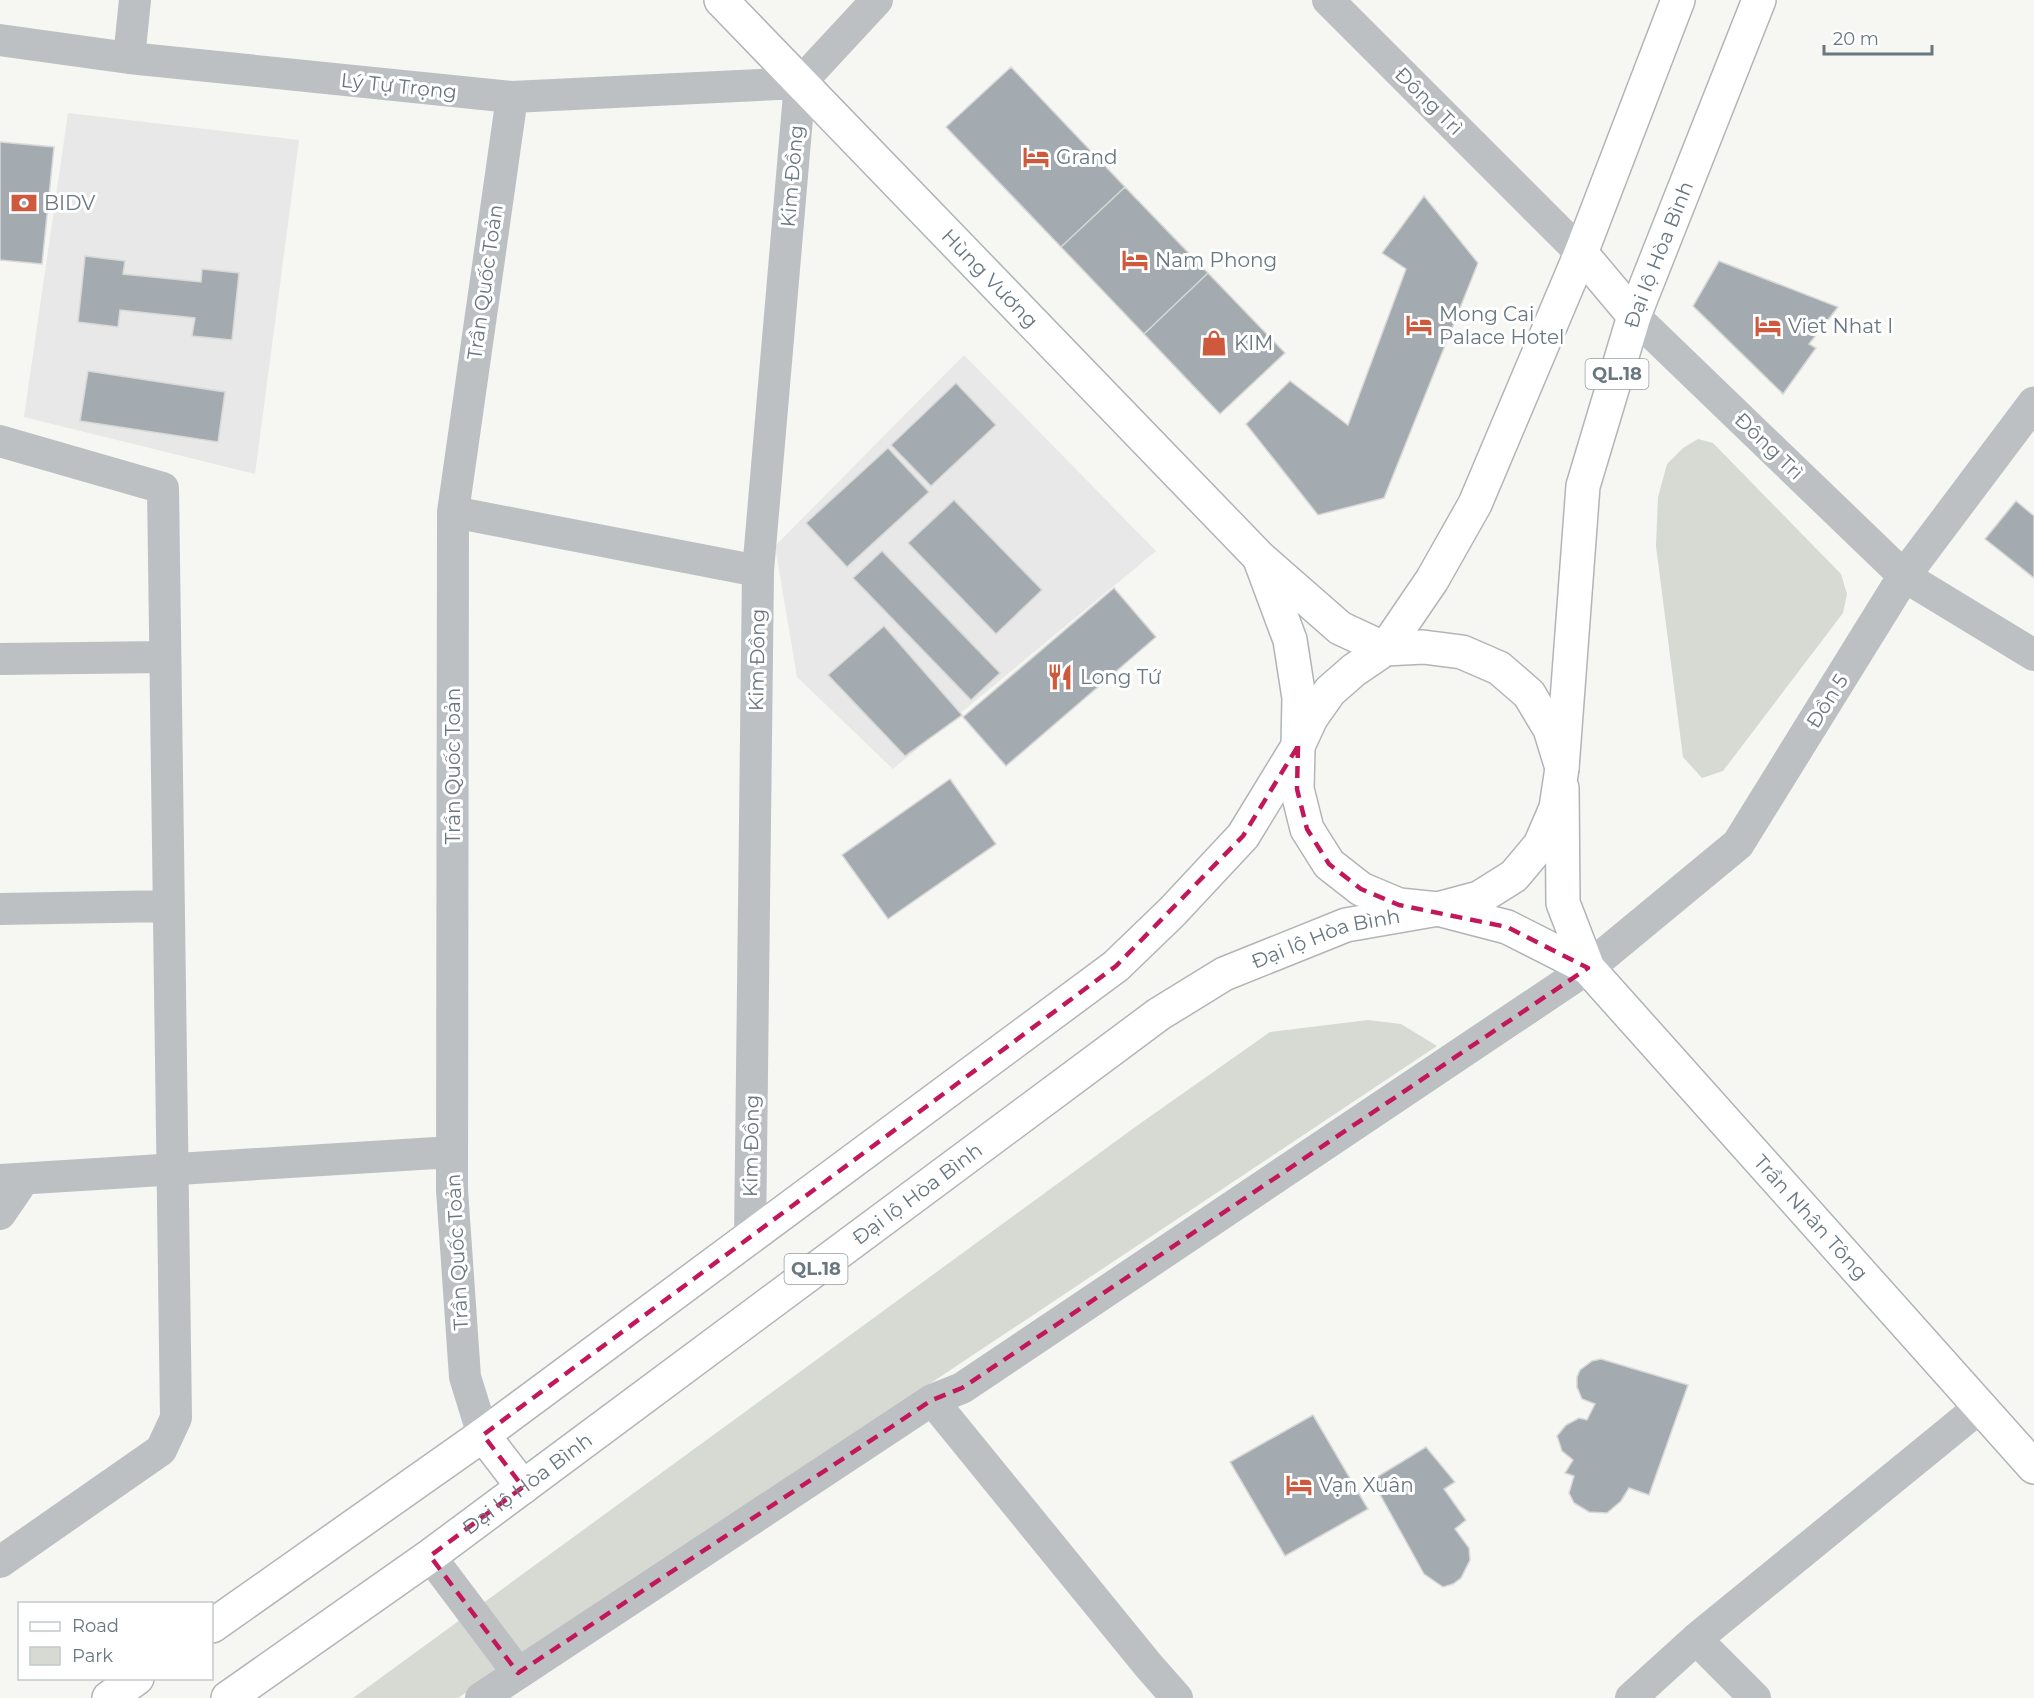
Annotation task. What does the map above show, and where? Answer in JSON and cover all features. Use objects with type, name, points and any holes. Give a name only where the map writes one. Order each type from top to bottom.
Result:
[{"type":"main road","name":"Hùng Vương","points":[[721,0],[1259,557],[1340,628],[1385,649]]},
{"type":"main road","points":[[213,1625],[483,1436],[1116,966],[1172,912],[1243,836],[1298,746],[1311,718],[1330,691],[1354,670],[1385,649],[1432,580],[1475,504],[1581,253],[1678,0]]},
{"type":"main road","name":"Đại lộ Hòa Bình","points":[[228,1698],[524,1487],[1159,1014],[1224,974],[1346,925],[1438,909],[1479,898],[1514,876],[1540,845],[1556,808],[1562,768],[1583,486],[1634,316],[1759,0]]},
{"type":"main road","points":[[1581,253],[1634,316]]},
{"type":"main road","points":[[1259,557],[1290,640],[1299,698],[1297,789],[1307,829],[1329,864],[1361,890],[1399,905],[1438,909],[1507,927],[1588,968]]},
{"type":"main road","points":[[1385,649],[1423,647],[1462,652],[1499,668],[1529,694],[1550,729],[1562,768],[1563,903],[1588,968]]},
{"type":"main road","name":"Trần Nhân Tông","points":[[1588,968],[2034,1467]]},
{"type":"main road","points":[[483,1436],[524,1487]]},
{"type":"main road","points":[[109,1698],[134,1680]]},
{"type":"street","points":[[129,58],[135,0]]},
{"type":"street","points":[[800,83],[877,0]]},
{"type":"street","name":"Đông Trì","points":[[1328,0],[1581,253]]},
{"type":"street","name":"Lý Tự Trọng","points":[[0,40],[129,58],[512,97],[800,83]]},
{"type":"street","name":"Kim Đồng","points":[[750,1239],[758,571],[800,83]]},
{"type":"street","name":"Trần Quốc Toản","points":[[483,1436],[465,1377],[452,1190],[453,512],[512,97]]},
{"type":"street","name":"Đông Trì","points":[[1634,316],[1904,576],[2034,655]]},
{"type":"street","name":"Đồn 5","points":[[1588,968],[1738,844],[1904,576],[2034,403]]},
{"type":"street","points":[[0,441],[163,488],[176,1418],[161,1450],[0,1562]]},
{"type":"street","points":[[453,512],[758,571]]},
{"type":"street","points":[[0,659],[165,657]]},
{"type":"street","points":[[0,909],[169,906]]},
{"type":"street","points":[[481,1698],[932,1400],[962,1388],[1588,968]]},
{"type":"street","points":[[0,1214],[12,1179],[452,1152]]},
{"type":"street","points":[[932,1400],[1177,1698]]},
{"type":"street","points":[[1631,1698],[1696,1639],[1980,1407]]},
{"type":"street","points":[[430,1556],[518,1673]]},
{"type":"street","points":[[1696,1639],[1755,1698]]},
{"type":"highlighted area","points":[[1298,746],[1297,789],[1307,829],[1329,864],[1361,889],[1399,905],[1507,927],[1588,968],[962,1388],[932,1400],[518,1673],[430,1556],[523,1487],[483,1435],[1116,966],[1243,836]]},
{"type":"shaded area","points":[[68,113],[299,140],[255,474],[24,417]]},
{"type":"shaded area","points":[[964,355],[1156,551],[893,769],[797,677],[775,546]]},
{"type":"green space","points":[[1698,439],[1713,443],[1841,574],[1847,594],[1843,613],[1723,771],[1702,778],[1683,757],[1656,546],[1658,497],[1667,464],[1683,448]]},
{"type":"green space","points":[[1368,1020],[1401,1024],[1437,1046],[458,1698],[353,1698],[1138,1125],[1270,1032]]},
{"type":"building","name":"Grand","points":[[1011,67],[1125,187],[1061,247],[946,127]]},
{"type":"building","name":"BIDV","points":[[0,142],[54,147],[42,264],[0,260]]},
{"type":"building","name":"Nam Phong","points":[[1125,187],[1208,273],[1144,334],[1061,247]]},
{"type":"building","name":"Mong Cai Palace Hotel","points":[[1424,196],[1478,263],[1384,498],[1318,515],[1246,424],[1290,381],[1348,425],[1406,269],[1382,253]]},
{"type":"building","points":[[85,256],[125,261],[123,274],[201,282],[202,269],[239,273],[232,340],[192,336],[195,318],[120,310],[118,327],[78,322]]},
{"type":"building","name":"Viet Nhat I","points":[[1719,261],[1838,307],[1809,344],[1816,348],[1783,394],[1693,306]]},
{"type":"building","name":"KIM","points":[[1208,273],[1285,353],[1220,414],[1144,334]]},
{"type":"building","points":[[88,371],[225,392],[218,442],[80,421]]},
{"type":"building","points":[[956,383],[996,425],[931,486],[891,445]]},
{"type":"building","points":[[888,448],[929,492],[847,567],[806,523]]},
{"type":"building","points":[[954,500],[1042,590],[996,634],[908,543]]},
{"type":"building","points":[[2016,501],[2034,516],[2034,578],[1985,539]]},
{"type":"building","points":[[882,551],[1000,673],[971,700],[853,578]]},
{"type":"building","name":"Long Tứ","points":[[1114,588],[1156,637],[1006,766],[963,717]]},
{"type":"building","points":[[884,626],[962,715],[905,756],[828,675]]},
{"type":"building","points":[[950,779],[996,844],[888,919],[842,855]]},
{"type":"building","points":[[1601,1359],[1688,1385],[1649,1495],[1629,1488],[1621,1501],[1607,1513],[1589,1512],[1574,1503],[1569,1493],[1574,1476],[1565,1473],[1573,1460],[1562,1451],[1557,1436],[1566,1425],[1579,1418],[1587,1420],[1595,1404],[1582,1399],[1577,1387],[1577,1377],[1580,1370],[1592,1361]]},
{"type":"building","name":"Vạn Xuân","points":[[1313,1415],[1368,1509],[1285,1556],[1230,1462]]},
{"type":"building","points":[[1426,1447],[1455,1482],[1444,1489],[1466,1520],[1455,1529],[1469,1548],[1470,1560],[1461,1578],[1443,1587],[1424,1574],[1372,1480]]},
{"type":"place","name":"Grand","points":[[1036,157]]},
{"type":"place","name":"BIDV","points":[[24,203]]},
{"type":"place","name":"Nam Phong","points":[[1135,260]]},
{"type":"place","name":"Mong Cai Palace Hotel","points":[[1419,325]]},
{"type":"place","name":"Viet Nhat I","points":[[1768,326]]},
{"type":"place","name":"KIM","points":[[1214,343]]},
{"type":"place","name":"Long Tứ","points":[[1060,677]]},
{"type":"place","name":"Vạn Xuân","points":[[1299,1485]]}]
